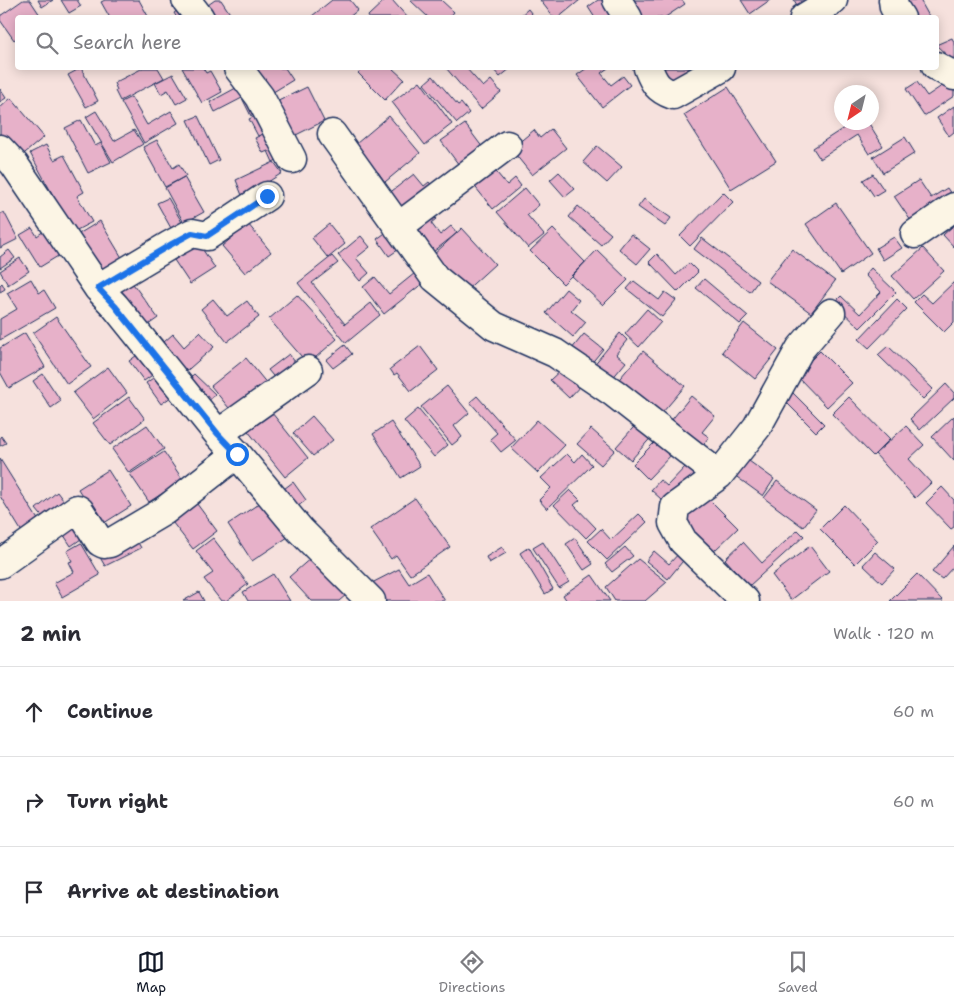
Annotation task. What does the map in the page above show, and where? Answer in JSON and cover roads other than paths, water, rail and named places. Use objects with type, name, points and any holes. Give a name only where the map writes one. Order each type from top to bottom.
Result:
[{"type":"street","points":[[186,0],[198,15]]},
{"type":"street","points":[[617,0],[626,15]]},
{"type":"street","points":[[809,15],[834,0]]},
{"type":"street","points":[[893,0],[898,15]]},
{"type":"street","points":[[939,68],[954,76]]},
{"type":"street","points":[[240,70],[260,97],[292,159]]},
{"type":"street","points":[[649,70],[653,80],[662,91],[673,96],[718,70]]},
{"type":"street","points":[[332,134],[435,278],[494,326],[555,353],[614,393],[719,474]]},
{"type":"street","points":[[398,227],[507,145]]},
{"type":"street","points":[[0,148],[14,164],[98,288],[115,306],[218,434],[300,530],[371,601]]},
{"type":"street","points":[[98,288],[192,233],[207,236],[267,196]]},
{"type":"street","points":[[915,234],[954,207]]},
{"type":"street","points":[[745,601],[683,541],[673,523],[675,507],[719,474],[758,427],[800,349],[831,313]]},
{"type":"street","points":[[218,434],[308,370]]},
{"type":"street","points":[[0,564],[77,509],[100,542],[104,544],[110,543],[164,511],[237,454]]}]
